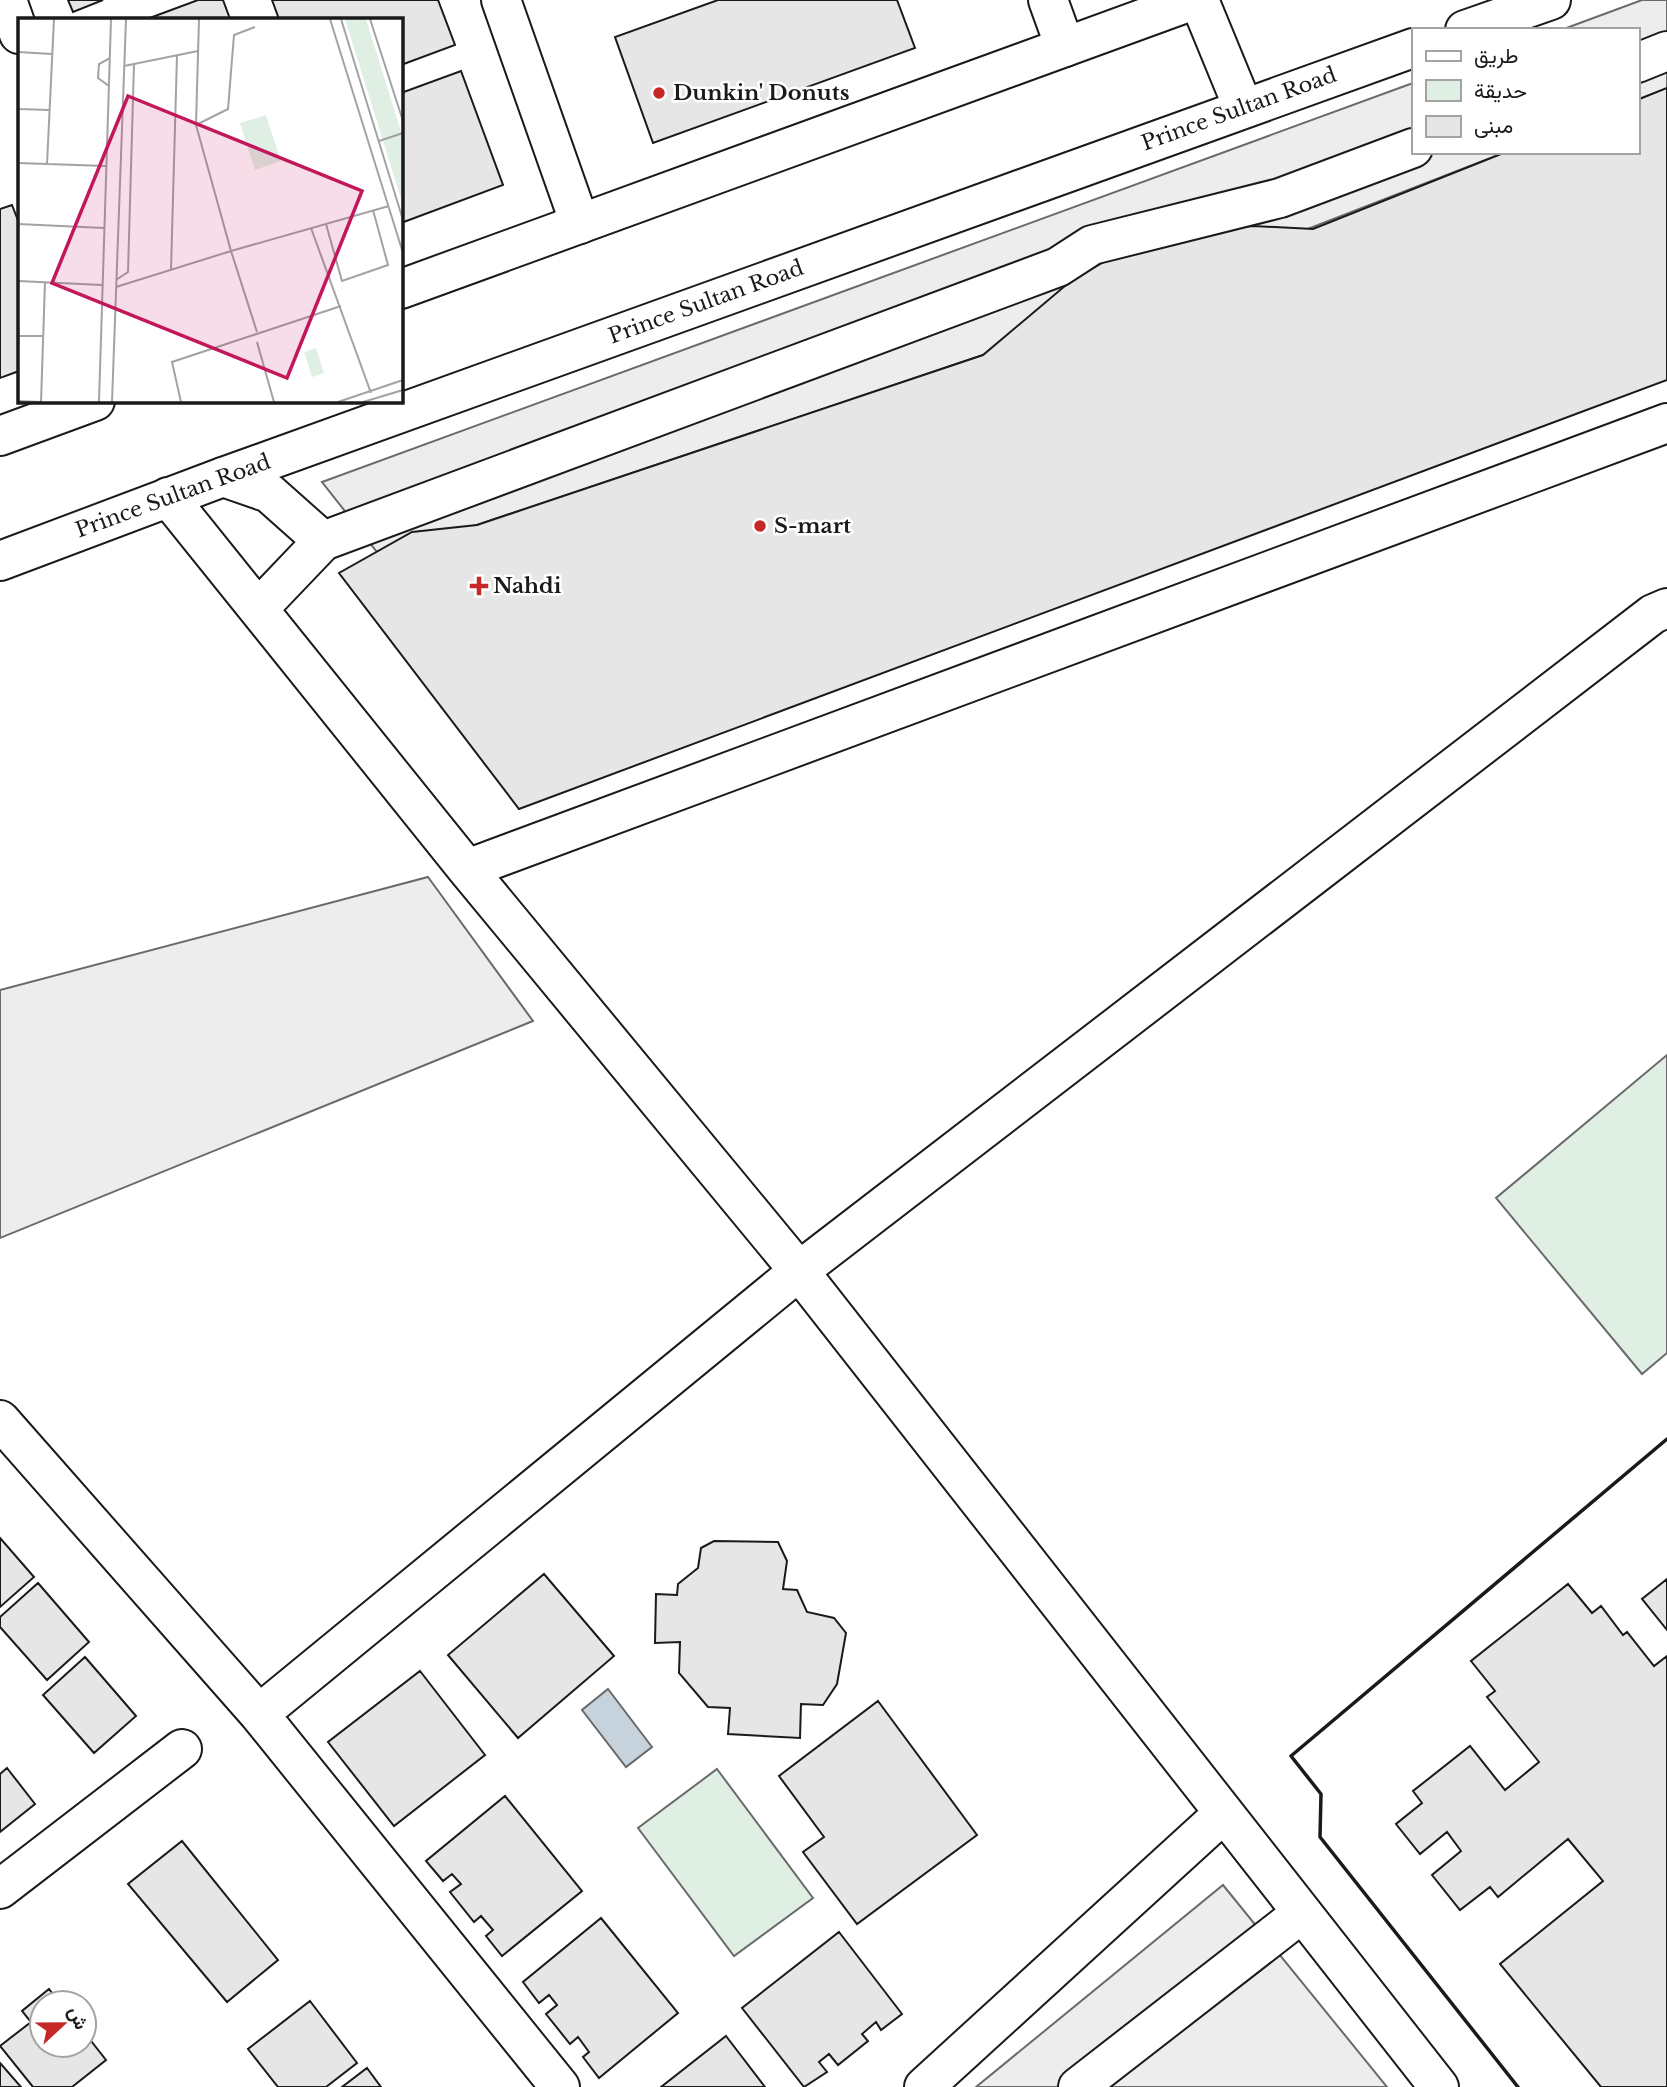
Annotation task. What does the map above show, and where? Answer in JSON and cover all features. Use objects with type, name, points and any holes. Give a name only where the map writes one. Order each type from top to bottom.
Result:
[{"type":"street","points":[[7,0],[18,31]]},
{"type":"street","points":[[501,0],[580,224]]},
{"type":"street","points":[[1048,0],[1065,47]]},
{"type":"street","points":[[402,289],[1194,0]]},
{"type":"street","points":[[1199,0],[1243,107]]},
{"type":"street","points":[[1471,28],[1551,0]]},
{"type":"street","name":"Prince Sultan Road","points":[[0,561],[223,477],[1243,107],[1412,48]]},
{"type":"street","points":[[1639,62],[1667,51]]},
{"type":"street","points":[[258,609],[323,541],[1058,267],[1092,245],[1280,198],[1412,148]]},
{"type":"street","points":[[0,436],[92,402]]},
{"type":"street","points":[[467,869],[1667,423]]},
{"type":"street","points":[[223,477],[269,493],[323,541]]},
{"type":"street","points":[[168,497],[467,869],[799,1271],[1439,2087]]},
{"type":"street","points":[[259,1714],[799,1271],[1662,616]]},
{"type":"street","points":[[0,1420],[259,1714],[560,2087]]},
{"type":"street","points":[[0,1889],[182,1749]]},
{"type":"street","points":[[924,2087],[1224,1813]]},
{"type":"street","points":[[1078,2087],[1302,1913]]},
{"type":"green space","points":[[1667,1055],[1667,1353],[1642,1374],[1496,1198]]},
{"type":"green space","points":[[717,1769],[813,1898],[734,1956],[638,1828]]},
{"type":"shaded area","points":[[1642,0],[1667,0],[1667,88],[1639,99],[1639,28],[1566,28]]},
{"type":"shaded area","points":[[1412,83],[1412,154],[1501,154],[983,355],[477,525],[377,552],[322,482]]},
{"type":"shaded area","points":[[428,877],[533,1021],[0,1238],[0,990]]},
{"type":"shaded area","points":[[608,1689],[652,1747],[626,1767],[582,1710]]},
{"type":"shaded area","points":[[1223,1885],[1387,2087],[976,2087]]},
{"type":"building","points":[[68,0],[103,0],[73,12]]},
{"type":"building","points":[[198,0],[223,0],[230,18],[150,18]]},
{"type":"building","points":[[272,0],[438,0],[455,45],[402,65],[402,18],[279,18]]},
{"type":"building","points":[[718,0],[897,0],[915,48],[653,143],[615,37]]},
{"type":"building","points":[[461,71],[503,185],[402,223],[402,93]]},
{"type":"building","points":[[1667,88],[1667,380],[519,809],[339,573],[412,532],[477,525],[983,355],[1072,280],[1121,252],[1181,231],[1253,226],[1313,229],[1501,154],[1639,154],[1639,99]]},
{"type":"building","points":[[12,205],[18,220],[18,371],[0,378],[0,209]]},
{"type":"building","points":[[0,1538],[34,1577],[0,1607]]},
{"type":"building","points":[[714,1541],[778,1542],[787,1561],[783,1589],[797,1590],[807,1612],[834,1618],[846,1633],[837,1684],[823,1705],[801,1704],[800,1738],[728,1734],[730,1708],[708,1707],[679,1673],[680,1642],[655,1643],[656,1594],[677,1595],[678,1584],[698,1568],[701,1548]]},
{"type":"building","points":[[544,1574],[614,1656],[518,1738],[448,1655]]},
{"type":"building","points":[[1667,1579],[1667,1630],[1642,1599]]},
{"type":"building","points":[[38,1583],[89,1642],[47,1680],[0,1627],[0,1617]]},
{"type":"building","points":[[1568,1584],[1592,1613],[1601,1606],[1623,1635],[1627,1632],[1654,1666],[1667,1656],[1667,2087],[1601,2087],[1500,1964],[1603,1881],[1568,1839],[1498,1897],[1490,1887],[1460,1910],[1432,1875],[1461,1851],[1447,1832],[1420,1854],[1396,1824],[1422,1803],[1413,1791],[1470,1746],[1505,1790],[1539,1762],[1487,1697],[1495,1691],[1471,1661]]},
{"type":"building","points":[[85,1657],[136,1716],[94,1753],[43,1695]]},
{"type":"building","points":[[420,1671],[485,1755],[394,1826],[328,1742]]},
{"type":"building","points":[[878,1701],[977,1835],[857,1924],[803,1852],[824,1837],[779,1776]]},
{"type":"building","points":[[7,1768],[35,1804],[0,1832],[0,1774]]},
{"type":"building","points":[[505,1796],[582,1891],[502,1956],[486,1936],[493,1930],[481,1916],[474,1922],[450,1892],[461,1884],[452,1874],[443,1881],[426,1861]]},
{"type":"building","points":[[182,1841],[278,1960],[227,2002],[128,1884]]},
{"type":"building","points":[[601,1918],[678,2013],[599,2078],[583,2057],[589,2052],[578,2037],[570,2044],[546,2014],[557,2005],[549,1995],[539,2003],[523,1982]]},
{"type":"building","points":[[839,1932],[902,2014],[881,2030],[876,2022],[862,2034],[868,2041],[838,2065],[829,2054],[819,2062],[827,2072],[804,2087],[742,2008]]},
{"type":"building","points":[[310,2001],[357,2063],[326,2087],[278,2087],[248,2049]]},
{"type":"building","points":[[28,2006],[28,2018],[22,2011]]},
{"type":"building","points":[[28,2024],[28,2059],[98,2059],[98,2050],[106,2060],[72,2087],[33,2087],[0,2046]]},
{"type":"building","points":[[726,2036],[765,2087],[661,2087]]},
{"type":"building","points":[[0,2063],[21,2087],[0,2087]]},
{"type":"building","points":[[367,2068],[381,2087],[342,2087]]},
{"type":"wall","points":[[1518,2087],[1320,1837],[1321,1794],[1291,1756],[1667,1439]]},
{"type":"place","name":"Dunkin' Donuts","points":[[659,93]]},
{"type":"place","name":"S-mart","points":[[760,526]]},
{"type":"place","name":"Nahdi","points":[[479,586]]}]
